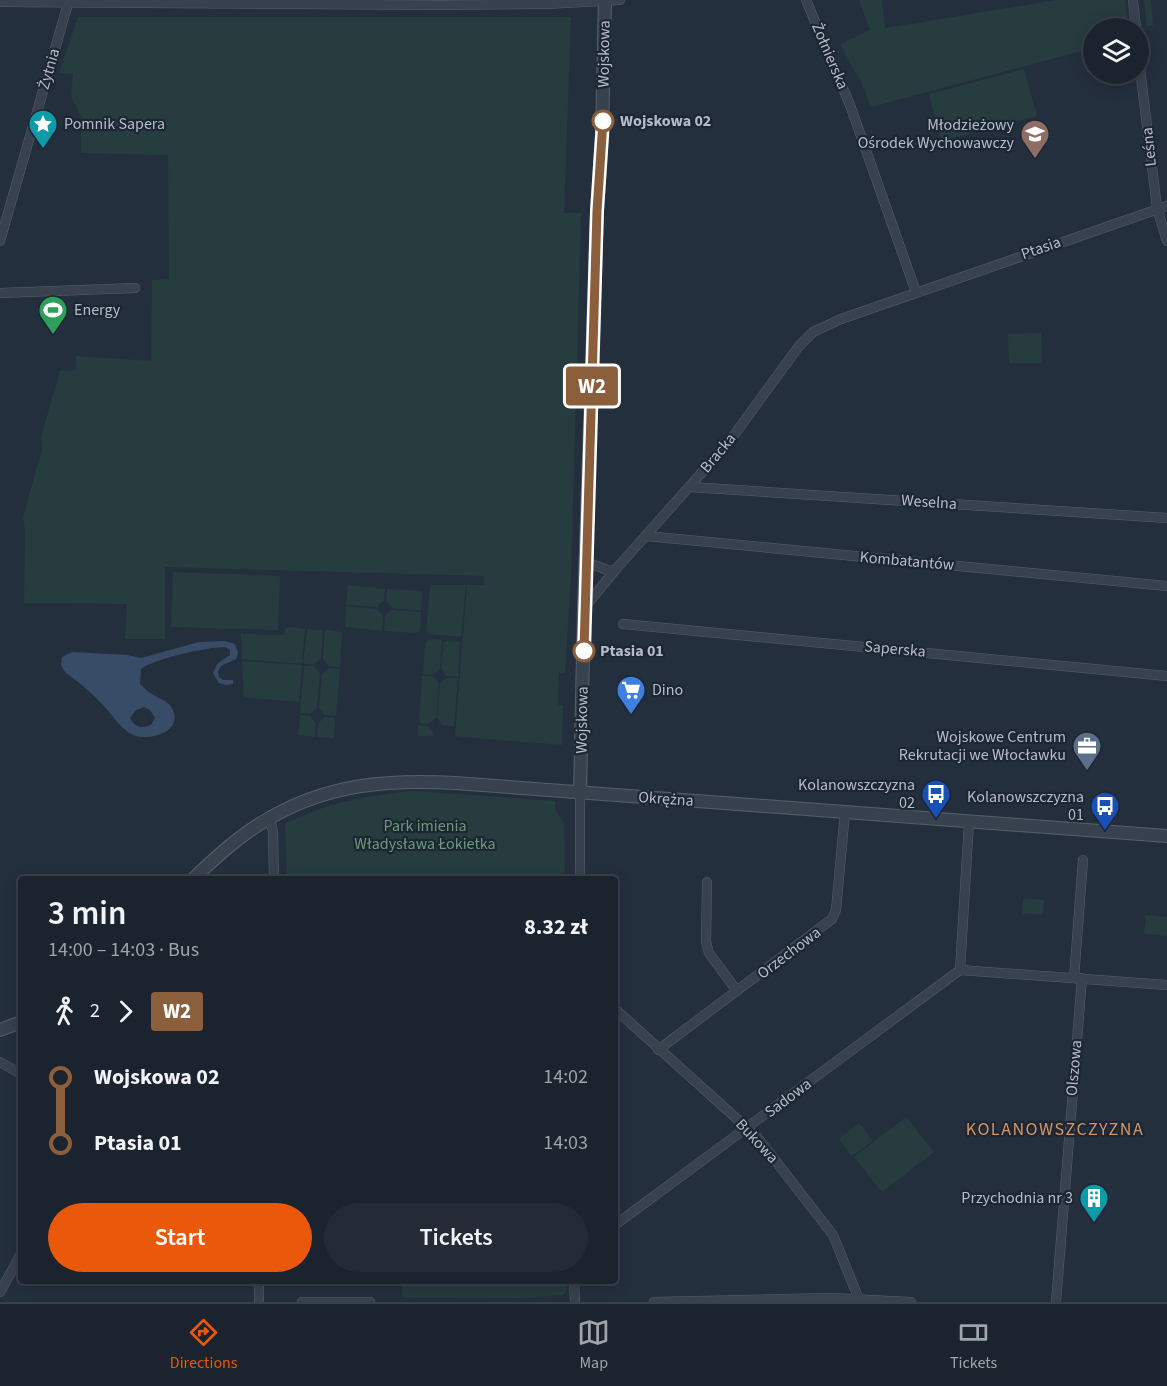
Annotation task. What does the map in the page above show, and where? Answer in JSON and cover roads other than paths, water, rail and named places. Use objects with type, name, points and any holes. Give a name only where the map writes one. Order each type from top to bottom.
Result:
[{"type":"street","points":[[0,2],[453,5],[620,0]]},
{"type":"street","name":"Żołnierska","points":[[806,0],[853,113],[916,292]]},
{"type":"street","points":[[1133,0],[1135,18]]},
{"type":"street","name":"Żytnia","points":[[0,242],[68,1]]},
{"type":"street","name":"Wojskowa","points":[[580,792],[584,608],[605,1]]},
{"type":"street","name":"Leśna","points":[[1142,84],[1157,208],[1167,241]]},
{"type":"street","name":"Ptasia","points":[[813,332],[841,319],[916,292],[1167,206]]},
{"type":"street","points":[[0,293],[135,288]]},
{"type":"street","name":"Bracka","points":[[584,608],[729,442],[799,346],[813,332]]},
{"type":"street","name":"Weselna","points":[[690,487],[1167,518]]},
{"type":"street","name":"Kombatantów","points":[[646,536],[1167,586]]},
{"type":"street","points":[[586,562],[609,571],[616,569]]},
{"type":"street","name":"Saperska","points":[[623,624],[1167,676]]},
{"type":"street","name":"Okrężna","points":[[195,876],[231,845],[268,818],[328,793],[390,782],[422,781],[1167,836]]},
{"type":"street","points":[[580,792],[580,876]]},
{"type":"street","name":"Orzechowa","points":[[658,1050],[832,919],[836,910],[845,812]]},
{"type":"street","points":[[268,818],[273,831],[274,876]]},
{"type":"street","points":[[969,822],[960,970],[1167,985]]},
{"type":"street","name":"Olszowa","points":[[1056,1302],[1078,978],[1083,860]]},
{"type":"street","points":[[707,882],[706,942],[709,953],[737,991]]},
{"type":"street","name":"Sadowa","points":[[618,1223],[960,970]]},
{"type":"street","name":"Bukowa","points":[[618,1012],[747,1128],[826,1225],[838,1245],[859,1300]]},
{"type":"street","points":[[0,1030],[18,1023]]},
{"type":"street","points":[[0,1062],[18,1072]]},
{"type":"street","points":[[0,1292],[18,1259]]},
{"type":"street","points":[[259,1284],[259,1302]]},
{"type":"street","points":[[574,1284],[575,1302]]},
{"type":"street","points":[[654,1302],[859,1300],[911,1302]]},
{"type":"street","points":[[302,1302],[370,1302]]},
{"type":"water","points":[[224,641],[235,644],[238,653],[236,659],[221,666],[218,672],[219,677],[223,680],[233,680],[233,684],[219,683],[213,673],[217,664],[230,655],[230,650],[226,647],[182,654],[141,669],[140,684],[167,703],[174,713],[172,726],[167,731],[153,736],[139,737],[128,732],[92,694],[65,672],[61,665],[62,657],[72,652],[141,658],[199,642]],"holes":[[[144,707],[150,710],[155,718],[151,725],[139,726],[130,718],[136,710]]]},
{"type":"place","name":"Wojskowa 02","points":[[603,121]]},
{"type":"place","name":"Pomnik Sapera","points":[[43,150]]},
{"type":"place","name":"Młodzieżowy Ośrodek Wychowawczy","points":[[1035,160]]},
{"type":"place","name":"Energy","points":[[53,336]]},
{"type":"place","name":"Ptasia 01","points":[[584,651]]},
{"type":"place","name":"Dino","points":[[631,716]]},
{"type":"place","name":"Wojskowe Centrum Rekrutacji we Włocławku","points":[[1087,772]]},
{"type":"place","name":"Kolanowszczyzna 02","points":[[936,820]]},
{"type":"place","name":"Kolanowszczyzna 01","points":[[1105,832]]},
{"type":"place","name":"Przychodnia nr 3","points":[[1094,1224]]},
{"type":"district","name":"KOLANOWSZCZYZNA","points":[[1055,1129]]},
{"type":"park label","name":"Park imienia Władysława Łokietka","points":[[425,835]]}]
